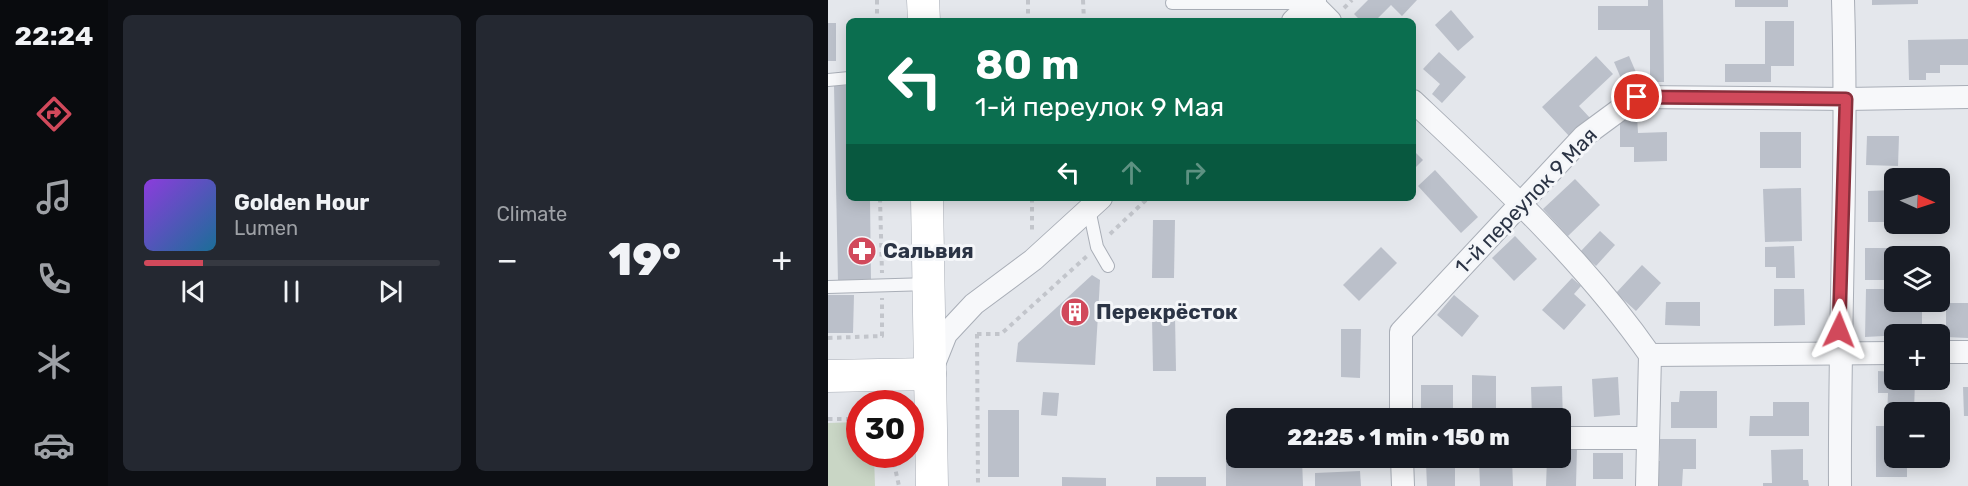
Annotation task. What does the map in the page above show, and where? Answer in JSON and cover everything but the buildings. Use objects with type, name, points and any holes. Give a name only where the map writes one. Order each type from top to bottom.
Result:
[{"type":"main road","points":[[923,0],[924,18]]},
{"type":"main road","points":[[927,201],[932,486]]},
{"type":"main road","points":[[828,376],[930,374]]},
{"type":"street","points":[[1840,486],[1839,353],[1846,99],[1843,0]]},
{"type":"street","points":[[1296,18],[1314,1],[1328,18]]},
{"type":"street","name":"1-й переулок 9 Мая","points":[[1401,408],[1401,332],[1584,136],[1637,97],[1846,99],[1968,97]]},
{"type":"street","points":[[1416,103],[1520,203],[1619,311],[1650,355],[1647,486]]},
{"type":"street","points":[[930,374],[946,334],[974,304],[1033,260],[1095,204]]},
{"type":"street","points":[[1650,355],[1884,352]]},
{"type":"street","points":[[1950,352],[1968,352]]},
{"type":"street","points":[[1571,438],[1647,438]]},
{"type":"street","points":[[1402,468],[1403,486]]},
{"type":"lane","points":[[1172,3],[1314,1]]},
{"type":"lane","points":[[828,80],[846,78]]},
{"type":"lane","points":[[1095,204],[1097,247],[1108,266]]},
{"type":"lane","points":[[828,287],[929,284]]},
{"type":"path","points":[[877,0],[877,18]]},
{"type":"path","points":[[1028,0],[1028,18]]},
{"type":"path","points":[[1083,0],[1084,18]]},
{"type":"path","points":[[828,338],[882,336],[880,201]]},
{"type":"path","points":[[1032,201],[1033,260]]},
{"type":"path","points":[[977,334],[1001,334],[1145,201]]},
{"type":"path","points":[[974,304],[977,334],[978,486]]},
{"type":"path","points":[[828,419],[846,419]]},
{"type":"path","points":[[895,468],[899,486]]},
{"type":"green space","points":[[846,422],[846,468],[874,468],[875,486],[828,486],[828,423]]},
{"type":"place","name":"Сальвия","points":[[862,251]]},
{"type":"place","name":"Перекрёсток","points":[[1075,312]]},
{"type":"route","points":[[1637,97],[1846,99],[1839,330]]}]
